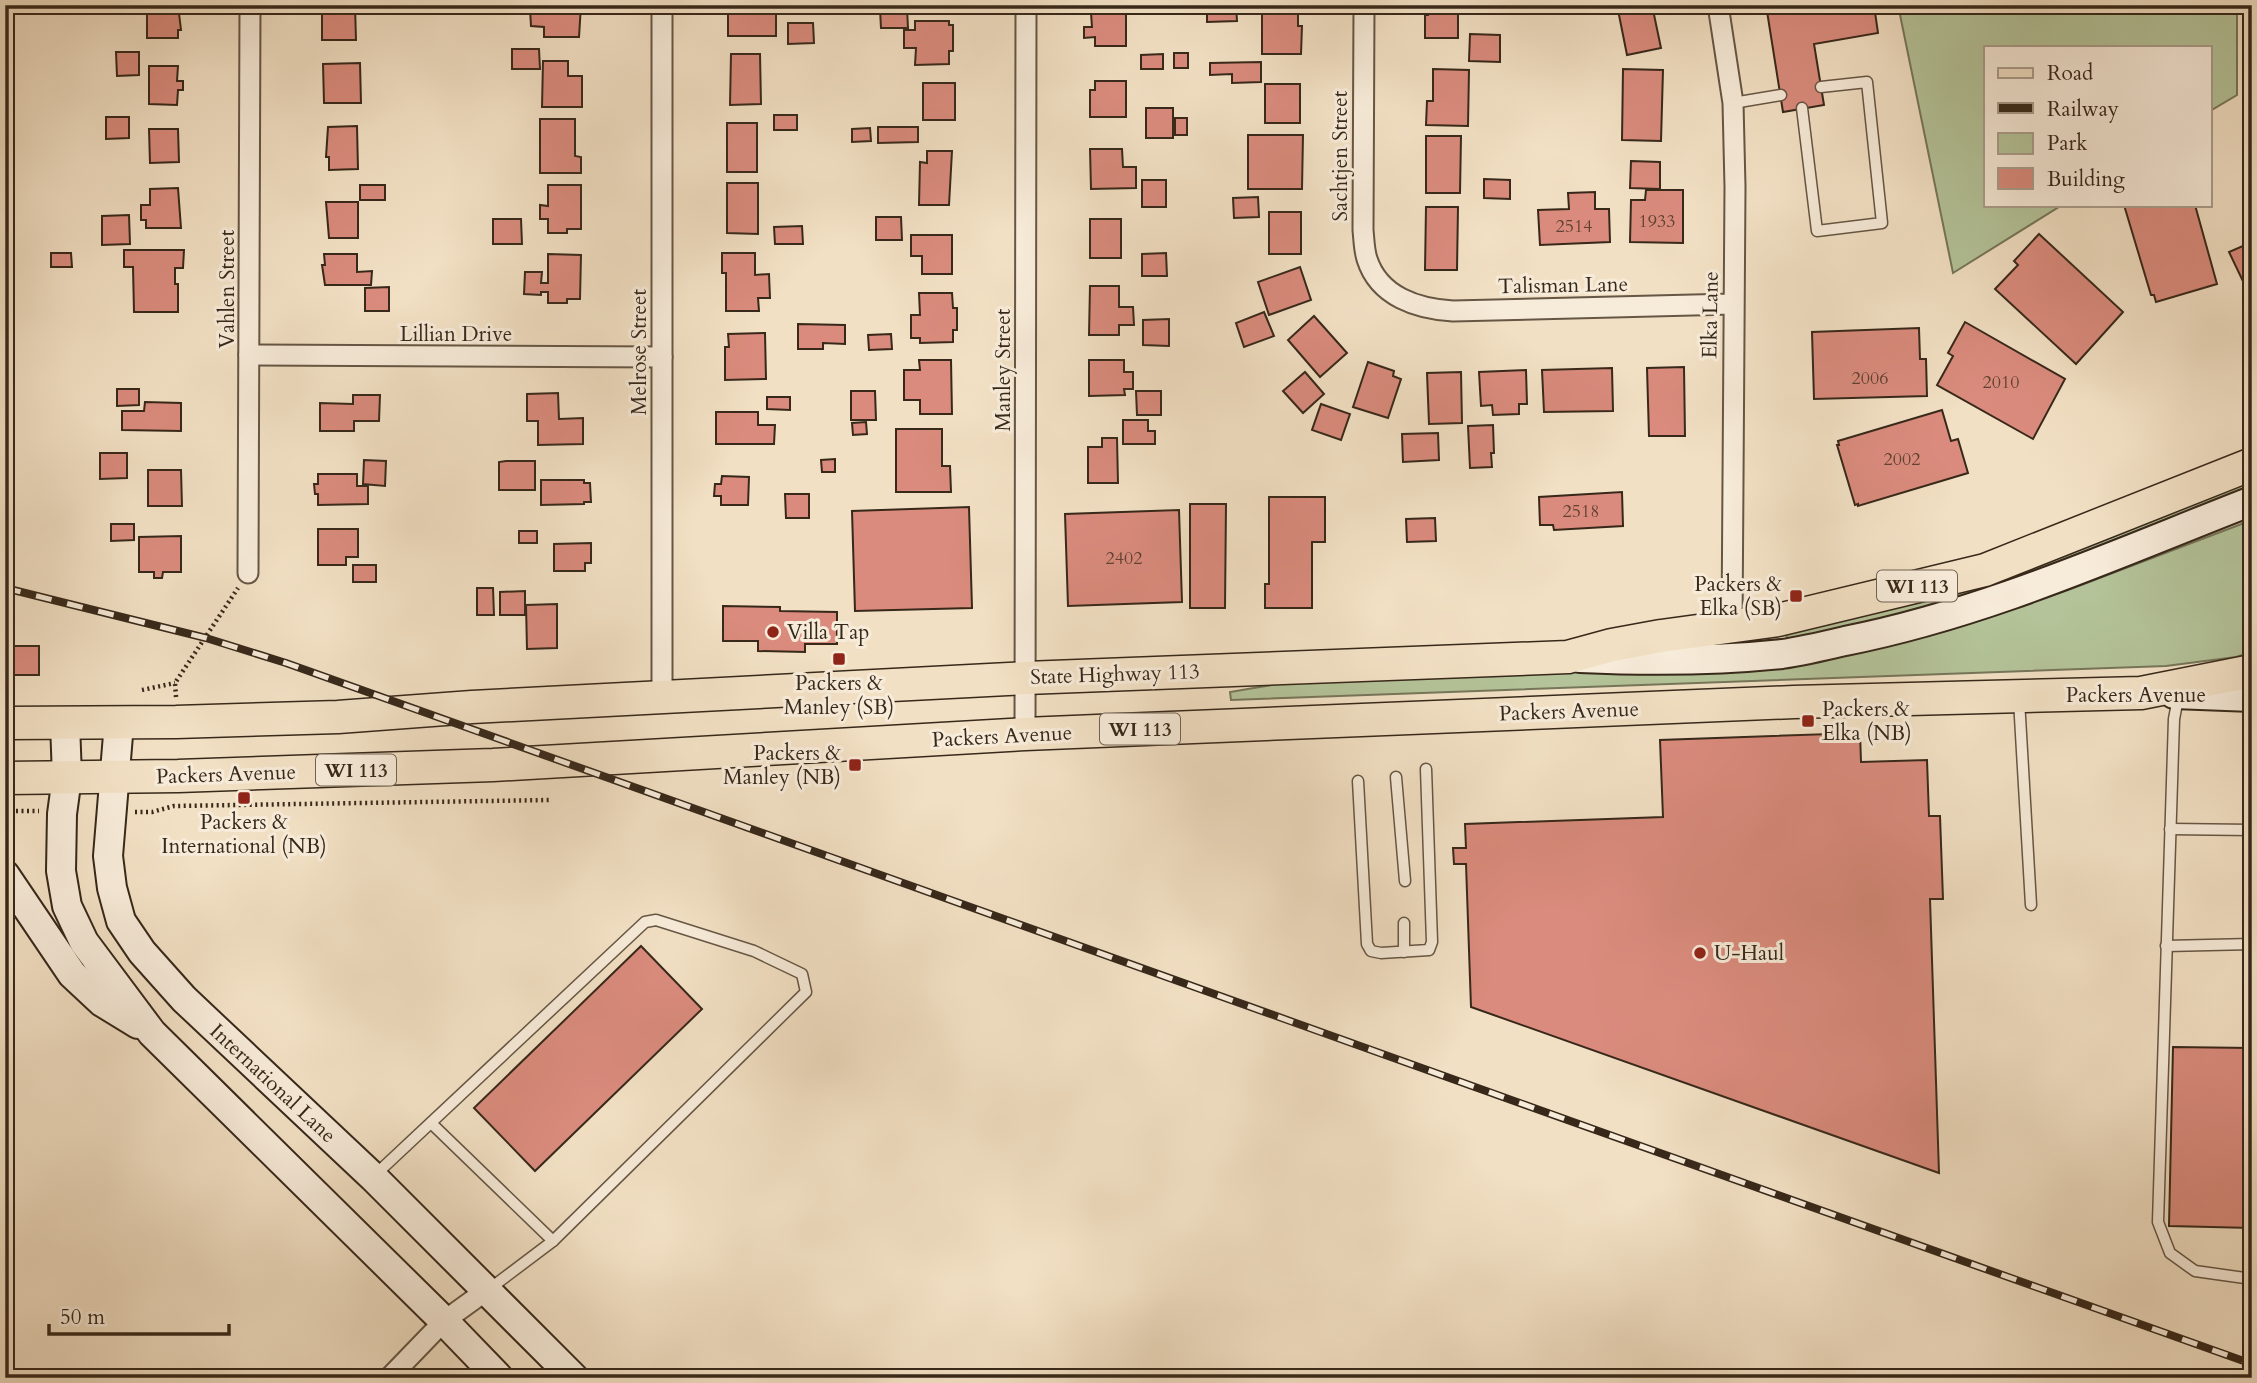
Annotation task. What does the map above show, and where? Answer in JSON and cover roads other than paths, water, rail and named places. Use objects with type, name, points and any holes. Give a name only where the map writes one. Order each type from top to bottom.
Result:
[{"type":"main road","name":"WI 113","points":[[1568,657],[1612,645],[1778,620],[1985,569],[2252,464]]},
{"type":"main road","points":[[1568,657],[1655,662],[1700,659],[1784,653],[1870,636],[2018,593],[2252,501]]},
{"type":"main road","name":"State Highway 113","points":[[662,699],[1026,678],[1568,657]]},
{"type":"main road","name":"WI 113","points":[[2141,692],[2246,688]]},
{"type":"main road","name":"Packers Avenue","points":[[5,778],[507,765],[1025,734],[1794,702],[2141,692],[2179,694],[2246,688]]},
{"type":"main road","name":"WI 113","points":[[5,723],[338,717],[472,707],[662,699]]},
{"type":"main road","points":[[65,723],[67,778],[61,836],[61,871],[68,906],[84,942],[152,1033],[499,1378]]},
{"type":"main road","name":"International Lane","points":[[119,723],[108,856],[112,888],[121,921],[142,952],[184,999],[373,1177],[574,1378]]},
{"type":"main road","points":[[5,875],[72,974],[102,1002],[152,1033]]},
{"type":"street","name":"Vahlen Street","points":[[248,573],[250,5]]},
{"type":"street","name":"Melrose Street","points":[[662,5],[662,699]]},
{"type":"street","name":"Manley Street","points":[[1025,734],[1026,5]]},
{"type":"street","name":"Sachtjen Street","points":[[1364,5],[1363,230],[1367,260],[1380,282],[1397,296]]},
{"type":"street","name":"Elka Lane","points":[[1718,5],[1733,103],[1732,627]]},
{"type":"street","name":"Talisman Lane","points":[[1397,296],[1404,302],[1427,309],[1453,311],[1733,304]]},
{"type":"street","name":"Lillian Drive","points":[[249,355],[662,357]]},
{"type":"street","points":[[388,1378],[444,1321],[487,1290]]},
{"type":"lane","points":[[1802,108],[1817,231],[1882,223],[1867,82],[1821,87]]},
{"type":"lane","points":[[1733,103],[1781,94]]},
{"type":"lane","points":[[2179,694],[2174,719],[2158,1222],[2170,1252],[2195,1271],[2252,1279]]},
{"type":"lane","points":[[2019,696],[2031,905]]},
{"type":"lane","points":[[1358,781],[1367,944],[1371,951],[1381,953],[1429,950],[1433,942],[1426,769]]},
{"type":"lane","points":[[1396,777],[1405,881]]},
{"type":"lane","points":[[2171,829],[2252,830]]},
{"type":"lane","points":[[373,1177],[645,922],[656,920],[754,951],[802,974],[806,992],[553,1241],[487,1290]]},
{"type":"lane","points":[[1404,951],[1405,923]]},
{"type":"lane","points":[[2166,946],[2252,944]]},
{"type":"lane","points":[[431,1123],[553,1241]]},
{"type":"railway","points":[[5,588],[206,638],[286,663],[2252,1364]]},
{"type":"place","name":"Packers & Elka (SB)","points":[[1796,596]]},
{"type":"place","name":"Villa Tap","points":[[773,632]]},
{"type":"place","name":"Packers & Manley (SB)","points":[[839,659]]},
{"type":"place","name":"Packers & Elka (NB)","points":[[1808,721]]},
{"type":"place","name":"Packers & Manley (NB)","points":[[855,765]]},
{"type":"place","name":"Packers & International (NB)","points":[[244,798]]},
{"type":"place","name":"U-Haul","points":[[1700,953]]}]
